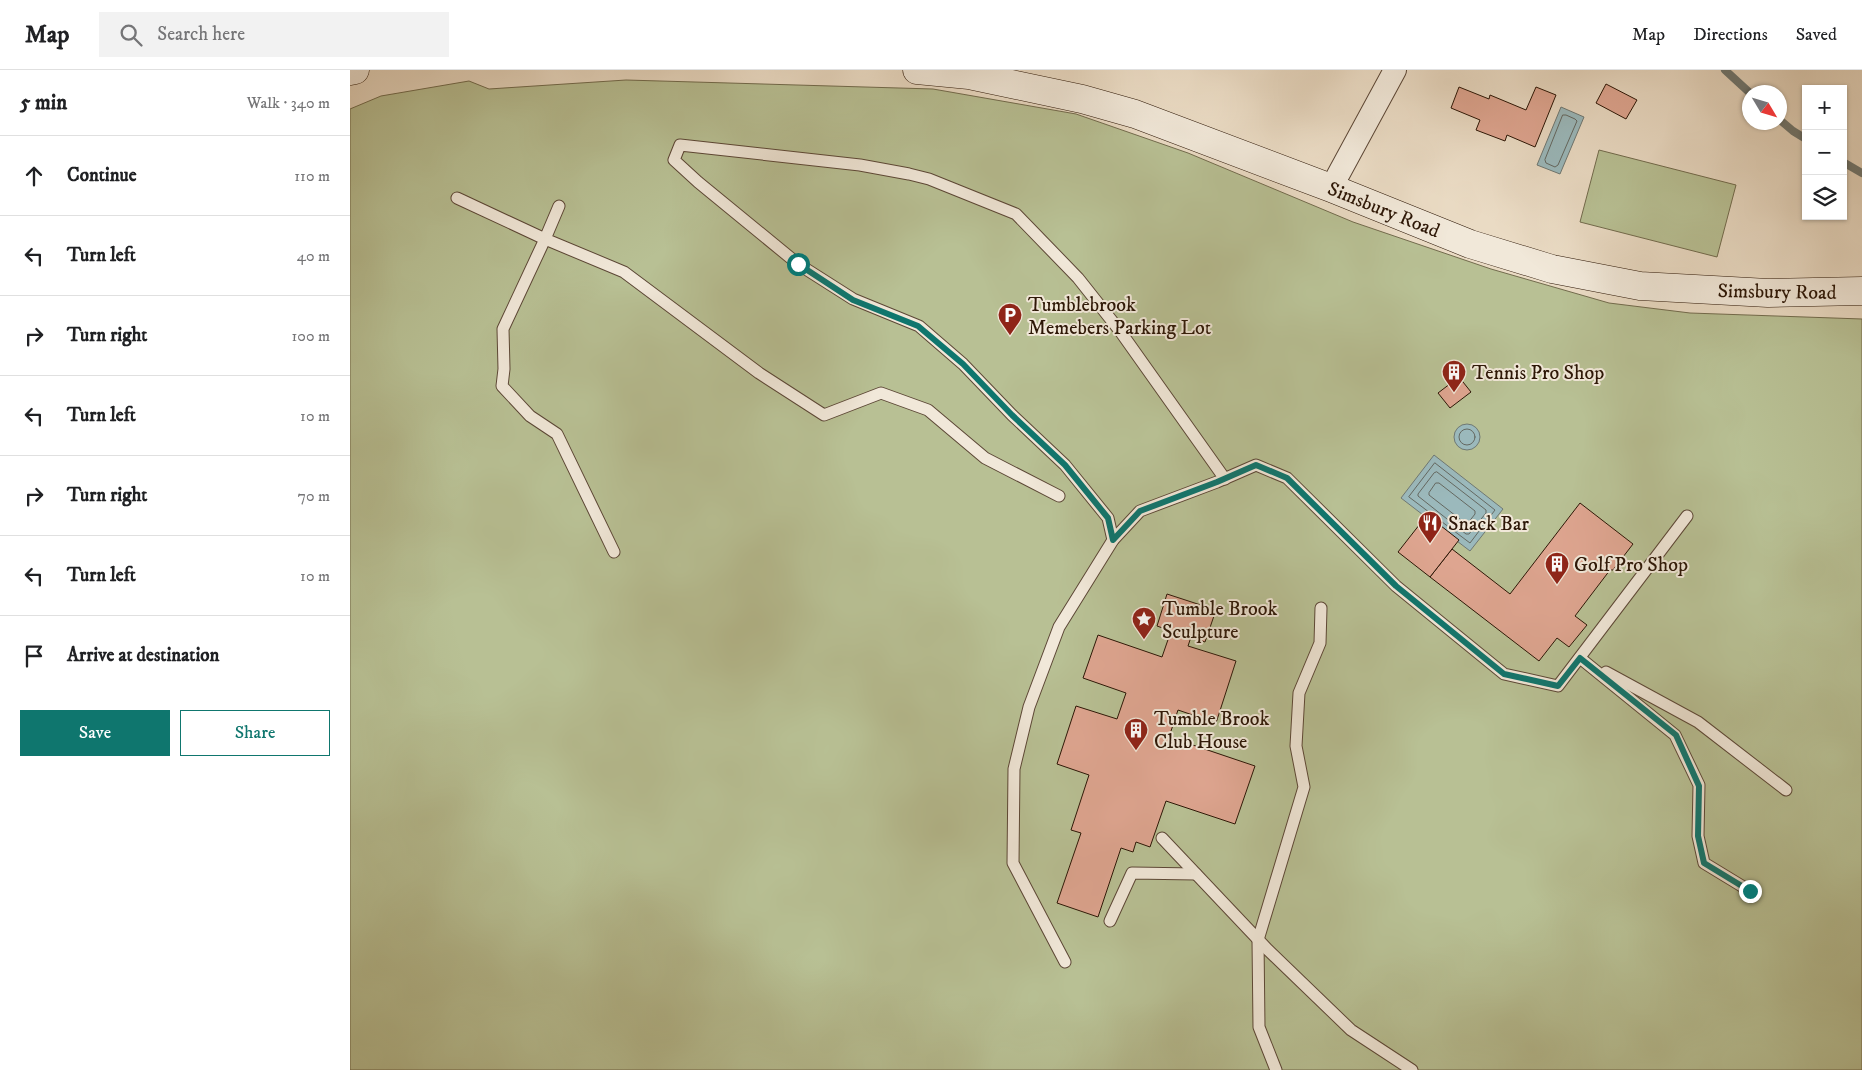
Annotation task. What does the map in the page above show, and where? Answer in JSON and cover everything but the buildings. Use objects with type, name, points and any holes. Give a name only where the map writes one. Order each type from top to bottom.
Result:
[{"type":"main road","points":[[350,71],[355,70]]},
{"type":"main road","name":"Simsbury Road","points":[[917,70],[970,75],[1103,104],[1165,124],[1470,244],[1552,269],[1640,286],[1768,293],[1862,291]]},
{"type":"street","points":[[1331,188],[1396,70]]},
{"type":"lane","points":[[1113,540],[1108,518],[1065,465],[1012,415],[963,364],[918,326],[853,300],[798,264],[674,160],[680,145],[860,165],[909,174],[929,179],[1016,214],[1078,278],[1120,331],[1225,479]]},
{"type":"lane","points":[[457,198],[545,239],[624,272],[759,373],[824,415],[881,392],[928,410],[985,458],[1059,496]]},
{"type":"lane","points":[[559,206],[503,329],[504,369],[502,386],[530,416],[557,434],[614,552]]},
{"type":"lane","points":[[1065,962],[1013,863],[1014,769],[1029,707],[1059,628],[1113,540],[1140,511],[1225,479],[1256,465],[1287,478],[1396,586],[1504,674],[1558,686],[1687,516]]},
{"type":"lane","points":[[1276,1070],[1259,1027],[1258,940],[1304,787],[1296,746],[1299,693],[1320,643],[1321,608]]},
{"type":"lane","points":[[1580,658],[1698,722],[1786,790]]},
{"type":"lane","points":[[1580,658],[1676,735],[1699,786],[1698,836],[1704,863],[1750,891]]},
{"type":"lane","points":[[1162,838],[1258,940],[1351,1030],[1412,1070]]},
{"type":"lane","points":[[1110,921],[1132,873],[1196,874]]},
{"type":"green space","points":[[626,80],[933,89],[1076,114],[1188,153],[1353,222],[1491,269],[1609,303],[1690,313],[1862,319],[1862,1070],[350,1070],[350,109],[381,96],[469,81],[489,89]]},
{"type":"green space","points":[[1599,150],[1736,185],[1717,257],[1580,222]]},
{"type":"water","points":[[1561,107],[1584,117],[1560,174],[1537,165]]},
{"type":"water","points":[[1467,424],[1476,428],[1480,437],[1476,446],[1467,450],[1458,446],[1454,437],[1458,428]]},
{"type":"water","points":[[1434,455],[1503,509],[1470,551],[1401,498]]},
{"type":"waterway","points":[[1725,70],[1742,86]]},
{"type":"waterway","points":[[1787,126],[1802,137]]},
{"type":"waterway","points":[[1847,164],[1862,173]]},
{"type":"place","name":"Tumblebrook Memebers Parking Lot","points":[[1010,336]]},
{"type":"place","name":"Tennis Pro Shop","points":[[1454,393]]},
{"type":"place","name":"Snack Bar","points":[[1430,544]]},
{"type":"place","name":"Golf Pro Shop","points":[[1557,585]]},
{"type":"place","name":"Tumble Brook Sculpture","points":[[1144,640]]},
{"type":"place","name":"Tumble Brook Club House","points":[[1136,751]]},
{"type":"route","points":[[798,264],[853,300],[918,326],[963,364],[1012,415],[1065,465],[1108,518],[1113,540],[1140,511],[1256,465],[1287,478],[1396,586],[1504,674],[1558,686],[1580,658],[1676,735],[1699,786],[1698,836],[1704,863],[1750,891]]}]
